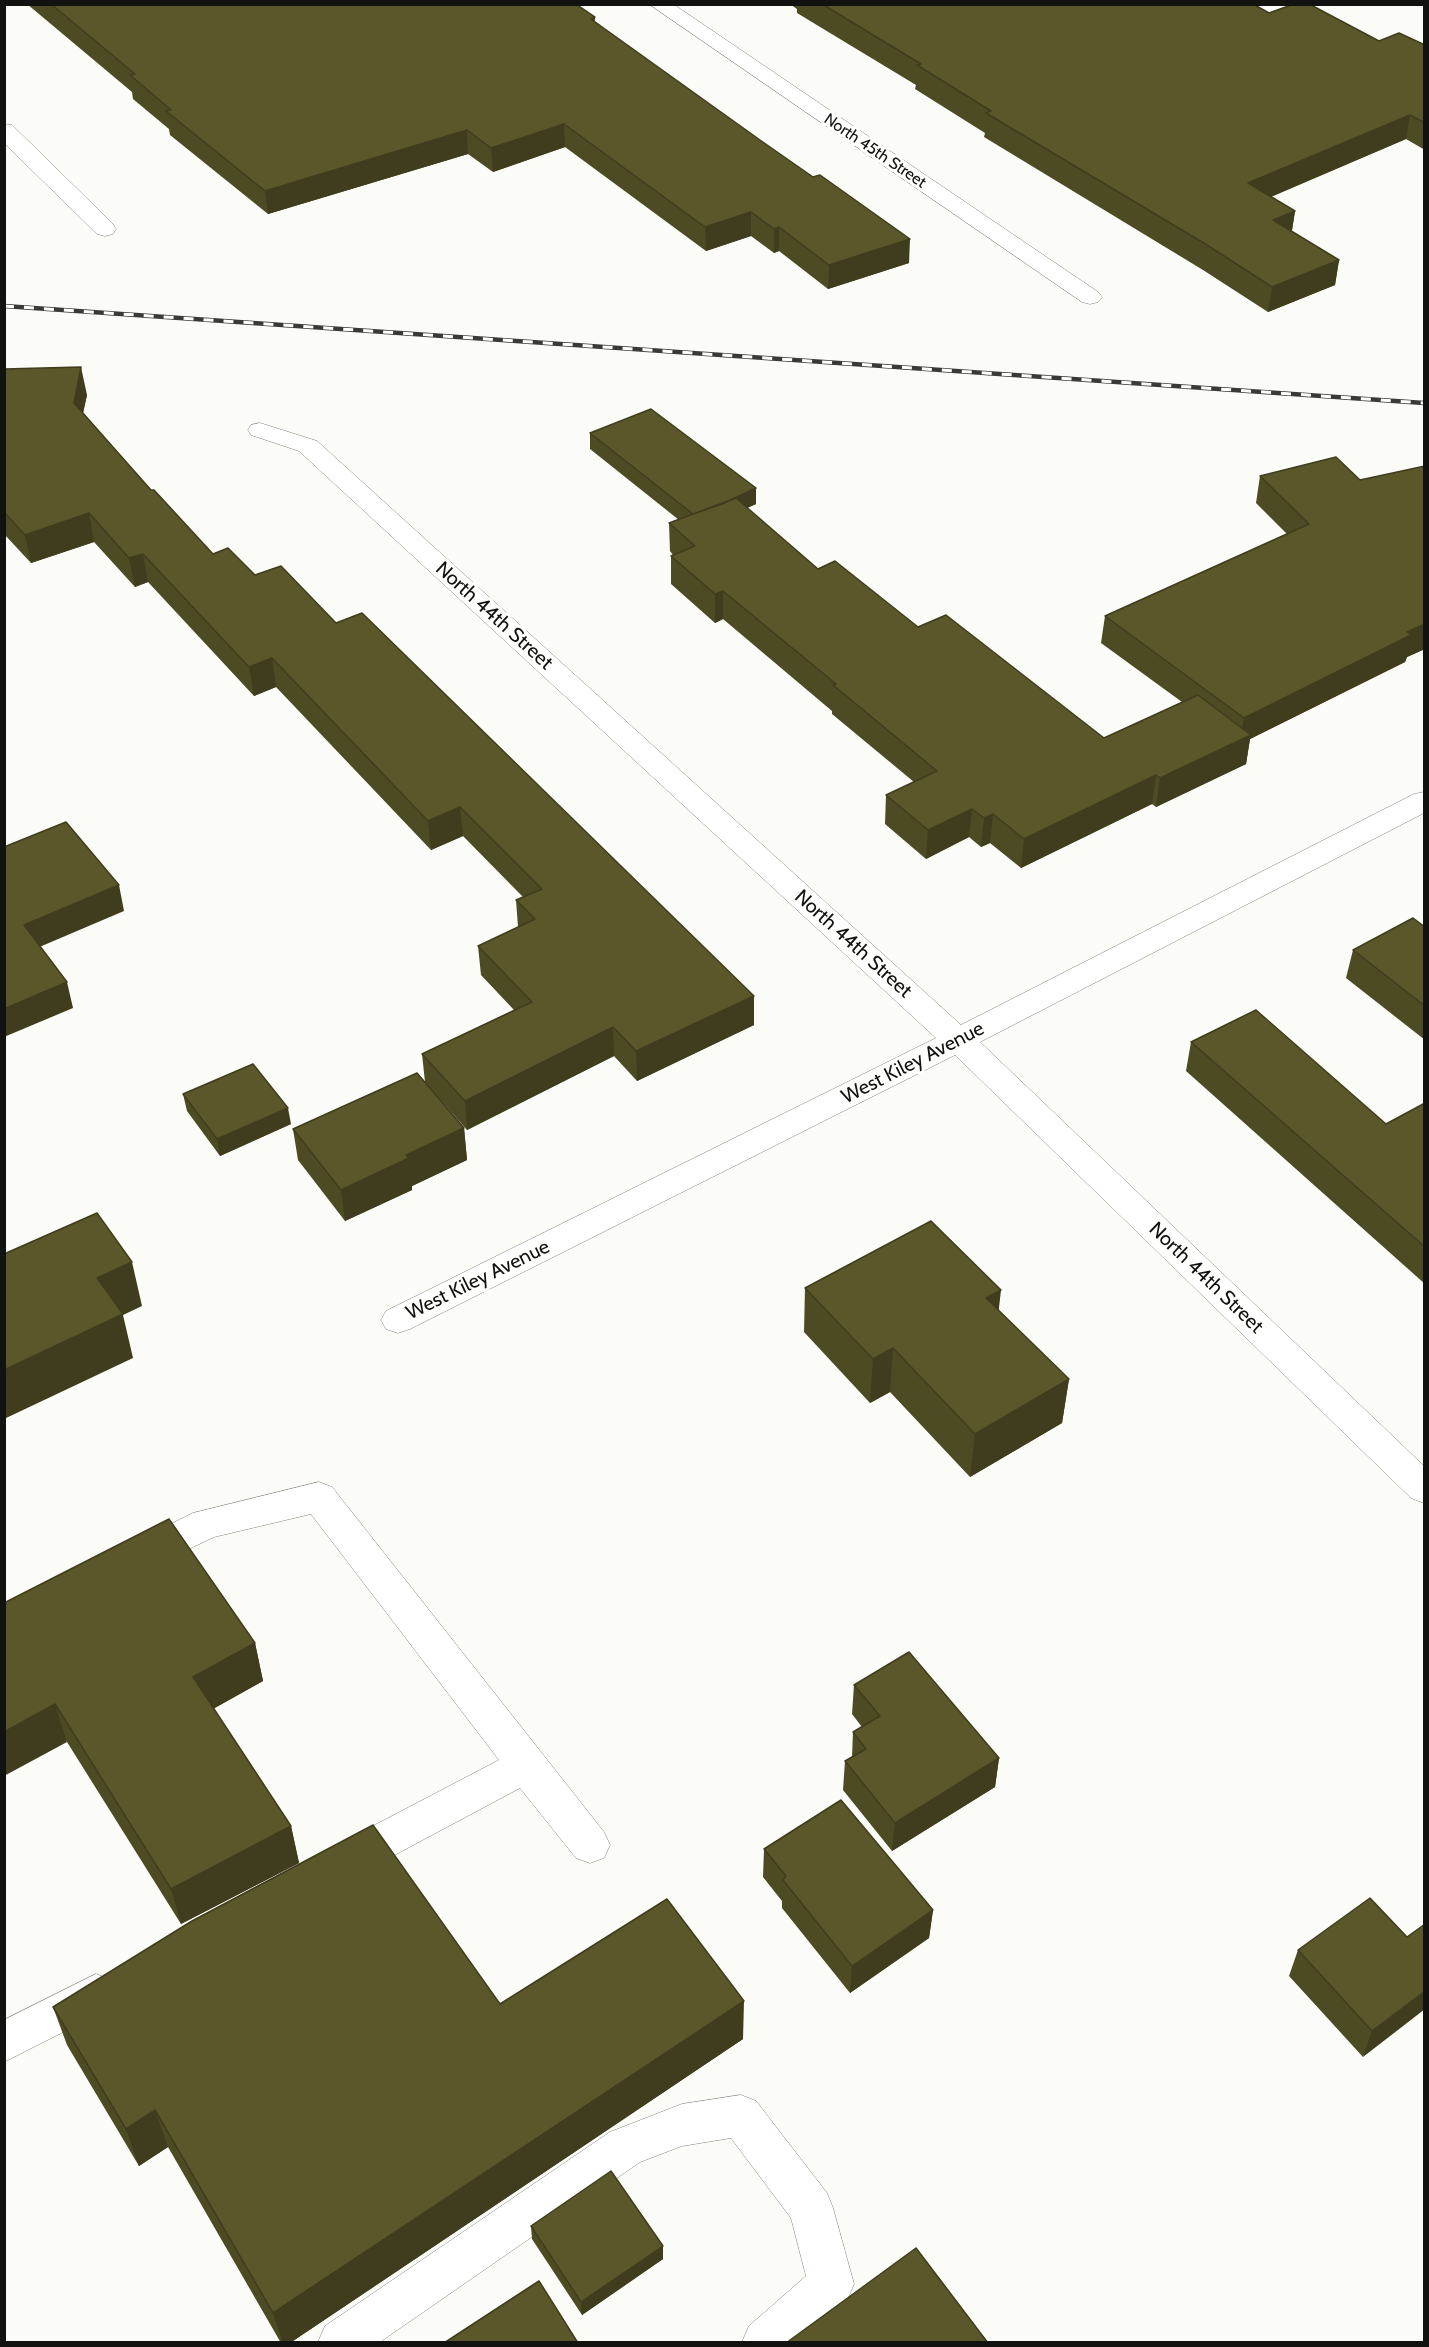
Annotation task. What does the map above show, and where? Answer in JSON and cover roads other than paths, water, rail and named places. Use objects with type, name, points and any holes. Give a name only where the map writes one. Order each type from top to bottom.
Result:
[{"type":"street","name":"North 45th Street","points":[[659,4],[1090,297]]},
{"type":"street","points":[[4,130],[105,229]]},
{"type":"street","name":"North 44th Street","points":[[260,430],[308,446],[958,1040],[1425,1488]]},
{"type":"street","name":"West Kiley Avenue","points":[[398,1320],[958,1040],[1425,801]]},
{"type":"street","points":[[111,1572],[206,1524],[320,1497],[590,1845]]},
{"type":"street","points":[[317,1876],[526,1765]]},
{"type":"street","points":[[4,2042],[130,1976]]},
{"type":"street","points":[[341,2343],[625,2147],[682,2125],[741,2116],[812,2208],[831,2284],[765,2343]]},
{"type":"railway","points":[[4,306],[1424,403]]}]
